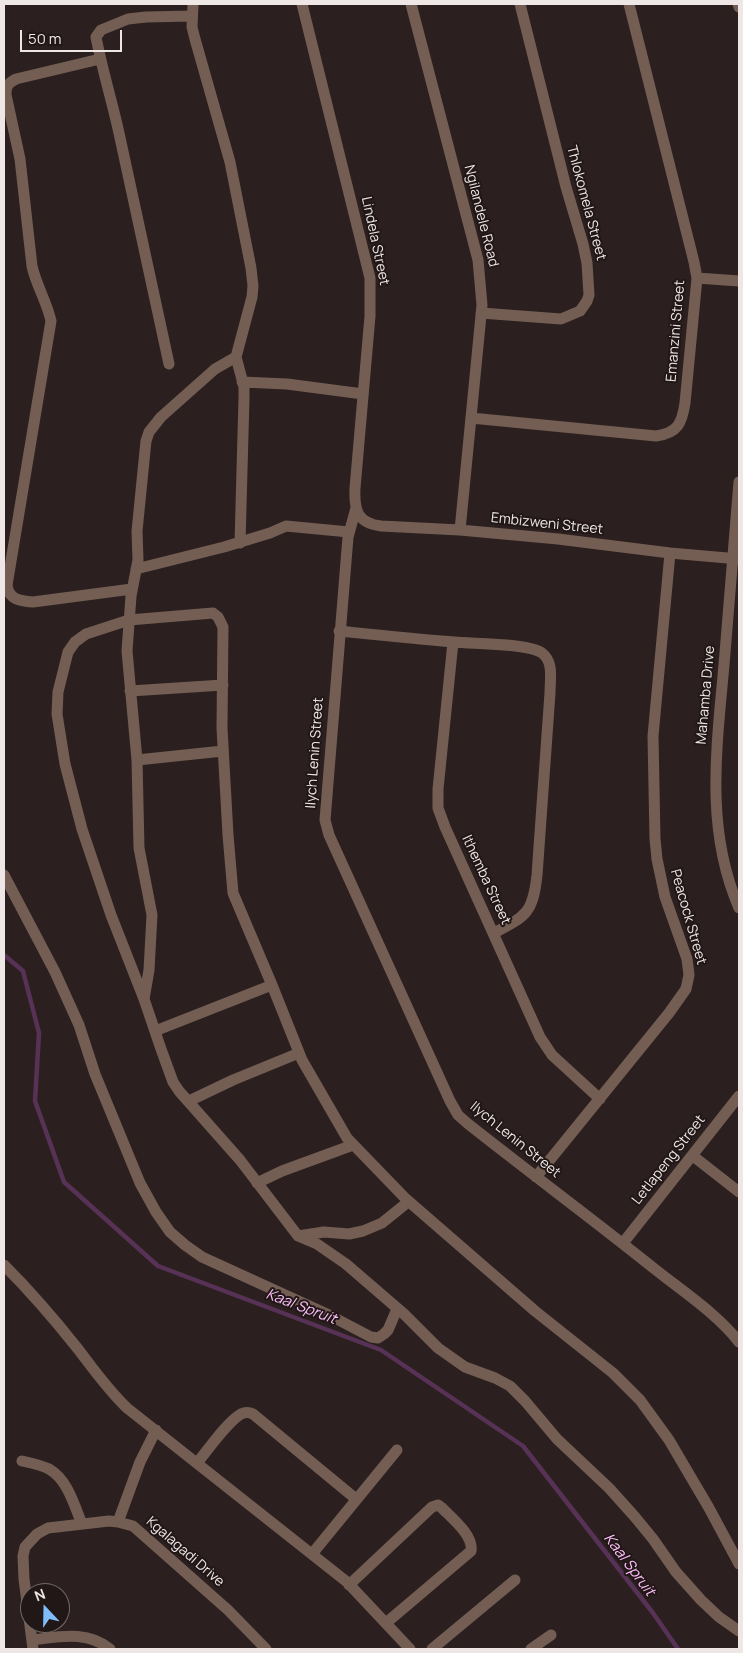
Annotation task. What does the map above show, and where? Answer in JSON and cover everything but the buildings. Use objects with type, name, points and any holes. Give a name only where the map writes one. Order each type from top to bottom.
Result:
[{"type":"street","points":[[193,4],[192,16],[195,39],[233,175],[253,286],[252,297],[236,357],[244,398],[240,543]]},
{"type":"street","name":"Lindela Street","points":[[302,4],[370,278],[370,316],[354,488],[356,508],[362,518]]},
{"type":"street","name":"Ngilandele Road","points":[[411,4],[478,260],[482,298],[460,530]]},
{"type":"street","name":"Thlokomela Street","points":[[482,313],[561,319],[580,311],[587,301],[589,294],[587,263],[583,244],[561,168],[520,4]]},
{"type":"street","name":"Emanzini Street","points":[[471,418],[650,436],[672,432],[679,425],[684,415],[697,278],[629,4]]},
{"type":"street","points":[[170,364],[120,134],[100,59],[96,36],[101,30],[128,19],[192,16]]},
{"type":"street","points":[[100,59],[16,79],[9,82],[6,88],[21,167],[34,275],[45,299],[51,321],[6,593],[18,601],[33,602],[132,589]]},
{"type":"street","points":[[697,278],[739,281]]},
{"type":"street","points":[[144,999],[150,970],[152,916],[139,848],[137,760],[127,651],[132,589],[138,560],[138,517],[146,441],[148,432],[161,417],[209,373],[222,363],[236,357]]},
{"type":"street","points":[[242,382],[287,384],[363,394]]},
{"type":"street","name":"Mahamba Drive","points":[[739,482],[736,558],[714,785],[719,843],[727,876],[739,908]]},
{"type":"street","name":"Ilych Lenin Street","points":[[356,508],[349,532],[339,631],[325,820],[329,835],[454,1109],[467,1123],[536,1178],[623,1243],[720,1321],[739,1342]]},
{"type":"street","name":"Embizweni Street","points":[[362,518],[368,524],[381,526],[460,530],[558,539],[670,553],[736,558]]},
{"type":"street","points":[[136,569],[240,543],[286,526],[349,532]]},
{"type":"street","name":"Peacock Street","points":[[536,1178],[682,997],[686,989],[689,975],[687,959],[664,897],[655,839],[653,736],[670,553]]},
{"type":"street","points":[[739,1564],[710,1508],[669,1440],[640,1400],[613,1373],[528,1305],[408,1202],[353,1145],[338,1124],[298,1053],[272,985],[233,893],[223,751],[223,627],[220,619],[216,615],[207,613],[129,620],[86,634],[80,638],[72,645],[66,658],[58,692],[57,714],[65,764],[82,830],[119,937],[144,999],[173,1082],[240,1160],[298,1236],[317,1244],[346,1264],[398,1309],[435,1346],[465,1367],[506,1384],[517,1393],[552,1434],[609,1488],[635,1517],[676,1572],[701,1600],[719,1617],[739,1631]]},
{"type":"street","points":[[339,631],[533,649],[544,655],[550,666],[547,737],[534,896],[528,911],[522,917],[494,933]]},
{"type":"street","name":"Ithemba Street","points":[[453,642],[437,803],[452,843],[537,1031],[552,1055],[600,1099]]},
{"type":"street","points":[[130,691],[223,685]]},
{"type":"street","points":[[137,760],[223,751]]},
{"type":"street","points":[[4,875],[55,972],[75,1017],[111,1116],[140,1183],[170,1232],[202,1257],[329,1315],[372,1337],[378,1338],[384,1334],[398,1309]]},
{"type":"street","points":[[155,1031],[272,985]]},
{"type":"street","points":[[189,1101],[298,1053]]},
{"type":"street","name":"Letlapeng Street","points":[[623,1243],[739,1096]]},
{"type":"street","points":[[257,1183],[282,1171],[353,1145]]},
{"type":"street","points":[[693,1156],[739,1192]]},
{"type":"street","points":[[298,1236],[324,1232],[350,1234],[363,1232],[382,1223],[408,1202]]},
{"type":"street","points":[[4,1265],[72,1342],[112,1393],[127,1408],[349,1585],[410,1649]]},
{"type":"street","points":[[197,1463],[233,1421],[243,1413],[248,1412],[253,1414],[356,1499]]},
{"type":"street","points":[[118,1522],[142,1457],[156,1430]]},
{"type":"street","points":[[312,1554],[397,1450]]},
{"type":"street","points":[[22,1461],[48,1469],[59,1478],[71,1496],[82,1524]]},
{"type":"street","points":[[349,1585],[432,1506],[438,1505],[442,1508],[468,1536],[472,1545],[471,1551],[386,1623]]},
{"type":"street","name":"Kgalagadi Drive","points":[[32,1644],[24,1579],[24,1551],[30,1540],[42,1530],[48,1528],[118,1522],[133,1526],[138,1530],[228,1610],[266,1649]]},
{"type":"street","points":[[432,1649],[515,1580]]},
{"type":"street","points":[[531,1649],[552,1635]]},
{"type":"street","points":[[32,1644],[74,1636],[98,1641],[110,1649]]},
{"type":"waterway","name":"Kaal Spruit","points":[[4,955],[23,971],[39,1033],[35,1101],[64,1182],[158,1266],[381,1350],[523,1446],[653,1613],[678,1649]]}]
